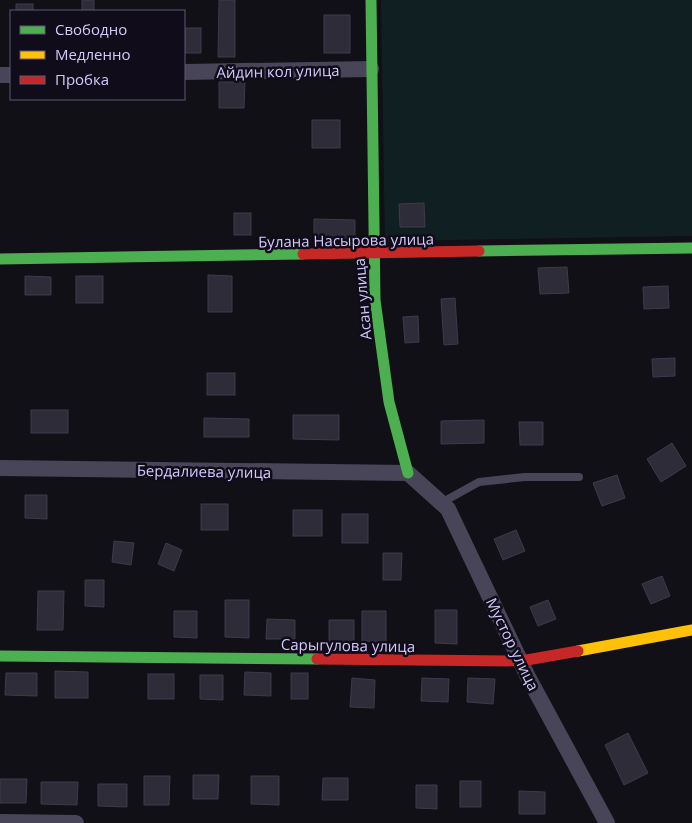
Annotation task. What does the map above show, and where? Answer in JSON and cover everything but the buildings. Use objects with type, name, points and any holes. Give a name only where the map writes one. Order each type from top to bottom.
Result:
[{"type":"street","name":"Асан улица","points":[[371,0],[375,300],[388,402],[408,473]]},
{"type":"street","name":"Айдин кол улица","points":[[185,72],[372,69]]},
{"type":"street","name":"Булана Насырова улица","points":[[0,259],[692,248]]},
{"type":"street","name":"Бердалиева улица","points":[[0,468],[408,473]]},
{"type":"street","name":"Мустор улица","points":[[408,473],[448,509],[521,662],[607,823]]},
{"type":"street","name":"Сарыгулова улица","points":[[0,656],[521,662],[692,630]]},
{"type":"street","points":[[0,822],[76,823]]},
{"type":"lane","points":[[441,503],[479,482],[525,477],[579,476]]},
{"type":"shaded area","points":[[381,0],[692,0],[692,236],[385,241]]},
{"type":"traffic: fast","points":[[371,0],[375,300],[389,402],[408,473]]},
{"type":"traffic: fast","points":[[479,251],[692,248]]},
{"type":"traffic: fast","points":[[0,259],[303,254]]},
{"type":"traffic: fast","points":[[0,656],[317,659]]},
{"type":"traffic: slow","points":[[578,651],[692,630]]},
{"type":"traffic: jam","points":[[303,254],[479,251]]},
{"type":"traffic: jam","points":[[317,659],[521,661],[578,651]]}]
